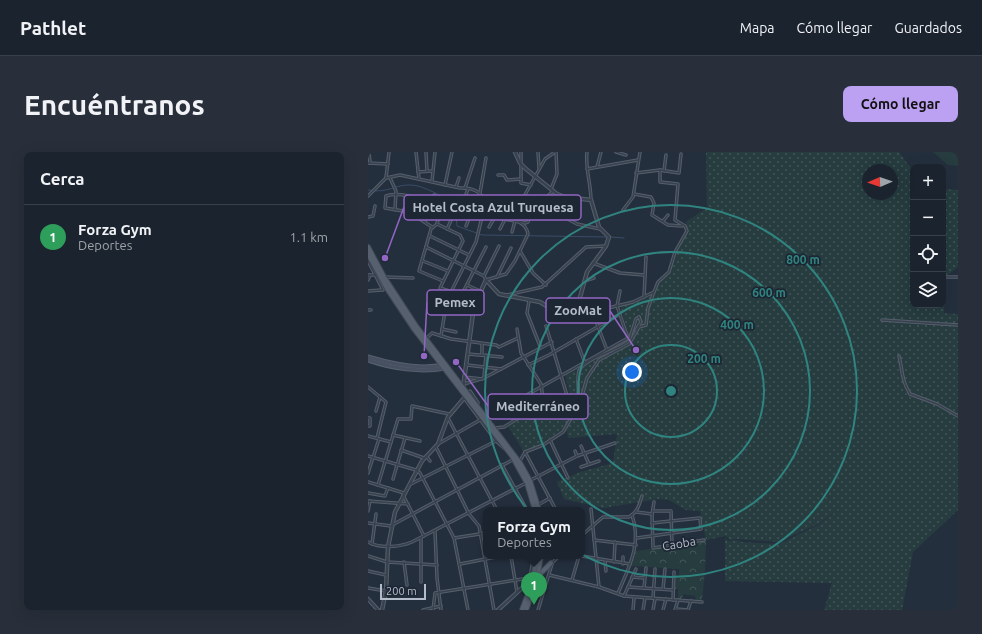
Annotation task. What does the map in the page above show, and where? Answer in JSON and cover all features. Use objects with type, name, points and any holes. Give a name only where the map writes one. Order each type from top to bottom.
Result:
[{"type":"main road","points":[[368,247],[384,277],[445,367],[513,458],[528,482],[534,507]]},
{"type":"main road","points":[[368,254],[385,290],[445,367],[464,386],[466,396]]},
{"type":"main road","points":[[368,359],[385,365],[418,369],[445,367]]},
{"type":"main road","points":[[466,396],[472,396],[486,418],[520,463],[538,507]]},
{"type":"main road","points":[[522,610],[537,577],[537,559]]},
{"type":"main road","points":[[526,610],[540,559]]},
{"type":"main road","points":[[537,577],[552,563]]},
{"type":"main road","points":[[527,599],[526,592],[522,589],[537,568],[545,567]]},
{"type":"street","points":[[369,152],[369,163],[388,164]]},
{"type":"street","points":[[368,196],[386,178],[389,152]]},
{"type":"street","points":[[416,152],[419,179]]},
{"type":"street","points":[[426,152],[428,171]]},
{"type":"street","points":[[432,181],[435,152]]},
{"type":"street","points":[[445,185],[452,152]]},
{"type":"street","points":[[516,152],[520,163],[552,190],[566,197],[591,200]]},
{"type":"street","points":[[521,152],[520,163],[522,184],[531,185]]},
{"type":"street","points":[[538,152],[539,170]]},
{"type":"street","points":[[386,178],[404,175],[445,185],[465,188],[480,193],[485,198],[488,207],[495,217],[525,223],[528,222],[532,211],[552,190],[557,179],[556,152]]},
{"type":"street","points":[[552,342],[540,346],[484,379],[464,386],[465,365],[476,300],[486,280],[506,274],[520,251],[528,234],[527,229],[519,221],[519,204],[545,159],[556,152]]},
{"type":"street","points":[[587,152],[587,169],[591,187],[591,200],[600,229]]},
{"type":"street","points":[[597,167],[601,152]]},
{"type":"street","points":[[616,152],[626,155]]},
{"type":"street","points":[[623,210],[634,194],[640,152]]},
{"type":"street","points":[[636,173],[660,170],[679,173],[681,154]]},
{"type":"street","points":[[664,171],[666,155]]},
{"type":"street","points":[[465,188],[475,158]]},
{"type":"street","points":[[466,226],[480,193],[486,158]]},
{"type":"street","points":[[587,169],[638,160]]},
{"type":"street","points":[[635,332],[639,327],[646,325],[648,308],[658,282],[669,272],[675,252],[687,232],[687,228],[675,220],[678,184],[660,182],[660,170]]},
{"type":"street","points":[[418,172],[433,171]]},
{"type":"street","points":[[498,175],[504,175],[507,180],[521,179]]},
{"type":"street","points":[[390,178],[396,191],[395,210]]},
{"type":"street","points":[[456,187],[459,178]]},
{"type":"street","points":[[458,215],[468,189]]},
{"type":"street","points":[[432,227],[415,215],[406,211],[385,208],[386,197],[396,194],[431,202],[443,208],[454,214],[447,229]]},
{"type":"street","points":[[634,194],[651,197],[654,202],[651,214],[668,225],[684,226]]},
{"type":"street","points":[[425,222],[434,195]]},
{"type":"street","points":[[406,211],[408,197]]},
{"type":"street","points":[[415,215],[420,199]]},
{"type":"street","points":[[368,217],[373,216],[374,206]]},
{"type":"street","points":[[441,336],[444,314],[450,292],[476,242],[481,221],[488,207]]},
{"type":"street","points":[[443,208],[436,224],[432,227],[419,271],[443,281]]},
{"type":"street","points":[[663,221],[668,215]]},
{"type":"street","points":[[562,216],[577,224],[600,229],[609,237],[606,246],[593,263],[584,281],[577,312],[582,319],[594,316],[602,310]]},
{"type":"street","points":[[489,227],[495,217]]},
{"type":"street","points":[[500,229],[505,219]]},
{"type":"street","points":[[512,232],[515,221]]},
{"type":"street","points":[[436,224],[460,235],[463,241],[440,288],[476,300]]},
{"type":"street","points":[[429,236],[469,255]]},
{"type":"street","points":[[484,276],[499,246]]},
{"type":"street","points":[[507,295],[546,285],[586,247],[606,246]]},
{"type":"street","points":[[426,247],[484,276],[497,294],[541,302],[560,314],[602,310],[633,302],[654,292]]},
{"type":"street","points":[[461,296],[486,247]]},
{"type":"street","points":[[496,277],[511,248]]},
{"type":"street","points":[[520,251],[533,273],[546,285]]},
{"type":"street","points":[[644,297],[646,257]]},
{"type":"street","points":[[368,261],[385,290]]},
{"type":"street","points":[[422,261],[448,271]]},
{"type":"street","points":[[593,263],[620,273],[644,275]]},
{"type":"street","points":[[368,280],[369,275],[376,275]]},
{"type":"street","points":[[946,276],[958,277]]},
{"type":"street","points":[[384,277],[413,278]]},
{"type":"street","points":[[584,281],[591,277],[594,278]]},
{"type":"street","points":[[467,285],[480,291]]},
{"type":"street","points":[[368,290],[385,290]]},
{"type":"street","points":[[486,418],[628,337],[617,306],[620,291]]},
{"type":"street","points":[[528,300],[527,313],[540,346]]},
{"type":"street","points":[[432,310],[444,314]]},
{"type":"street","points":[[528,365],[554,352],[620,314]]},
{"type":"street","points":[[594,316],[607,350]]},
{"type":"street","points":[[494,427],[504,427],[520,417],[535,418],[545,414],[572,412],[580,403],[587,378],[599,360],[629,344],[641,322],[639,317],[636,319],[629,341],[582,367],[578,374],[579,394],[572,412],[564,430],[550,440],[525,452],[520,463]]},
{"type":"street","points":[[882,320],[958,324]]},
{"type":"street","points":[[546,326],[572,412]]},
{"type":"street","points":[[442,328],[456,332]]},
{"type":"street","points":[[517,329],[522,357],[541,382],[545,414]]},
{"type":"street","points":[[426,339],[432,333],[470,342],[496,344],[499,347],[518,338]]},
{"type":"street","points":[[576,339],[585,362]]},
{"type":"street","points":[[482,344],[482,355]]},
{"type":"street","points":[[467,354],[502,357]]},
{"type":"street","points":[[484,379],[486,356]]},
{"type":"street","points":[[899,356],[902,376],[910,394],[936,404],[958,416]]},
{"type":"street","points":[[465,365],[501,369]]},
{"type":"street","points":[[464,377],[484,379]]},
{"type":"street","points":[[368,387],[386,402],[368,473]]},
{"type":"street","points":[[368,523],[391,526],[414,513],[457,490],[480,478],[502,466],[513,458],[496,441],[480,420],[466,396],[448,415],[437,445],[446,467],[457,490],[469,514],[479,526],[483,547]]},
{"type":"street","points":[[376,411],[380,397]]},
{"type":"street","points":[[521,397],[524,402]]},
{"type":"street","points":[[378,485],[398,419],[411,419],[412,406],[448,415]]},
{"type":"street","points":[[448,415],[496,507]]},
{"type":"street","points":[[368,418],[370,418],[370,426],[368,426]]},
{"type":"street","points":[[382,610],[386,591],[386,562],[391,526],[398,504],[416,470],[425,457],[437,445],[480,420]]},
{"type":"street","points":[[393,435],[420,441]]},
{"type":"street","points":[[368,436],[391,442]]},
{"type":"street","points":[[392,479],[405,438]]},
{"type":"street","points":[[550,440],[568,478]]},
{"type":"street","points":[[409,485],[496,441]]},
{"type":"street","points":[[368,542],[388,547],[406,544],[469,514],[492,500],[577,456],[615,443]]},
{"type":"street","points":[[581,446],[589,464]]},
{"type":"street","points":[[401,450],[425,457],[430,461]]},
{"type":"street","points":[[575,451],[577,456]]},
{"type":"street","points":[[525,452],[554,507]]},
{"type":"street","points":[[368,456],[416,470],[422,478],[454,538],[468,610]]},
{"type":"street","points":[[581,467],[599,461]]},
{"type":"street","points":[[502,466],[525,507]]},
{"type":"street","points":[[368,482],[404,494],[424,536]]},
{"type":"street","points":[[368,493],[385,496],[388,488]]},
{"type":"street","points":[[585,533],[603,517],[629,517],[636,512],[642,496]]},
{"type":"street","points":[[539,507],[550,498]]},
{"type":"street","points":[[368,511],[369,501],[408,504]]},
{"type":"street","points":[[652,536],[652,514],[654,502]]},
{"type":"street","points":[[591,509],[599,587]]},
{"type":"street","points":[[653,511],[671,511],[672,545]]},
{"type":"street","points":[[636,512],[652,514]]},
{"type":"street","points":[[372,544],[376,514]]},
{"type":"street","points":[[618,594],[636,544],[637,538],[632,515]]},
{"type":"street","points":[[637,538],[701,530],[700,518],[652,523]]},
{"type":"street","points":[[435,531],[441,610]]},
{"type":"street","points":[[454,538],[481,534]]},
{"type":"street","name":"Caoba","points":[[652,536],[653,548],[704,540]]},
{"type":"street","points":[[420,538],[421,582]]},
{"type":"street","points":[[594,540],[636,544]]},
{"type":"street","points":[[614,562],[615,542]]},
{"type":"street","points":[[368,556],[386,562],[437,565]]},
{"type":"street","points":[[585,557],[596,560],[630,564]]},
{"type":"street","points":[[623,557],[623,564]]},
{"type":"street","points":[[460,564],[489,559]]},
{"type":"street","points":[[512,559],[518,593]]},
{"type":"street","points":[[433,610],[435,594],[439,592],[530,578],[533,559]]},
{"type":"street","points":[[545,567],[556,559]]},
{"type":"street","points":[[572,580],[580,559]]},
{"type":"street","points":[[485,560],[494,610]]},
{"type":"street","points":[[605,561],[606,571]]},
{"type":"street","points":[[404,562],[407,585]]},
{"type":"street","points":[[538,610],[552,563]]},
{"type":"street","points":[[644,588],[646,568]]},
{"type":"street","points":[[624,596],[636,569]]},
{"type":"street","points":[[653,610],[656,569]]},
{"type":"street","points":[[663,589],[665,569]]},
{"type":"street","points":[[368,571],[386,575]]},
{"type":"street","points":[[673,600],[674,572]]},
{"type":"street","points":[[549,575],[599,587],[634,598],[702,602]]},
{"type":"street","points":[[632,577],[644,578]]},
{"type":"street","points":[[628,587],[673,590]]},
{"type":"street","points":[[368,588],[386,591]]},
{"type":"street","points":[[498,610],[522,589],[531,592]]},
{"type":"street","points":[[633,610],[634,598]]},
{"type":"street","points":[[643,610],[645,598]]},
{"type":"street","points":[[368,599],[378,610]]},
{"type":"street","points":[[663,610],[666,599]]},
{"type":"street","points":[[678,600],[675,609],[688,610],[691,601]]},
{"type":"street","points":[[423,610],[441,606]]},
{"type":"green space","points":[[706,152],[899,152],[910,167],[910,308],[944,308],[944,313],[958,314],[958,510],[913,552],[902,610],[824,610],[832,583],[725,581],[725,538],[729,541],[737,540],[742,542],[779,544],[818,525],[846,505],[818,524],[779,542],[738,539],[730,540],[726,536],[706,540],[700,511],[686,510],[669,500],[659,499],[603,508],[564,499],[557,482],[580,472],[613,463],[617,434],[568,438],[566,427],[525,454],[507,424],[520,415],[574,413],[565,375],[631,343],[620,305],[647,298],[654,292],[666,275],[670,273],[687,221],[707,208]]},
{"type":"green space","points":[[933,152],[958,152],[958,166],[948,165]]},
{"type":"green space","points":[[946,189],[958,190],[958,267],[946,277]]},
{"type":"green space","points":[[706,541],[702,600],[696,600],[695,596],[683,594],[682,599],[678,599],[678,589],[675,589],[676,575],[679,575],[679,569],[631,566],[636,551]]},
{"type":"waterway","points":[[368,190],[381,191],[405,185],[428,189],[455,204],[457,226],[482,235],[607,237]]},
{"type":"waterway","points":[[611,237],[624,238]]},
{"type":"place","name":"Hotel Costa Azul Turquesa","points":[[385,258]]},
{"type":"place","name":"ZooMat","points":[[636,350]]},
{"type":"place","name":"Pemex","points":[[424,356]]},
{"type":"place","name":"Mediterráneo","points":[[456,362]]},
{"type":"place","name":"Forza Gym","points":[[534,605]]}]
